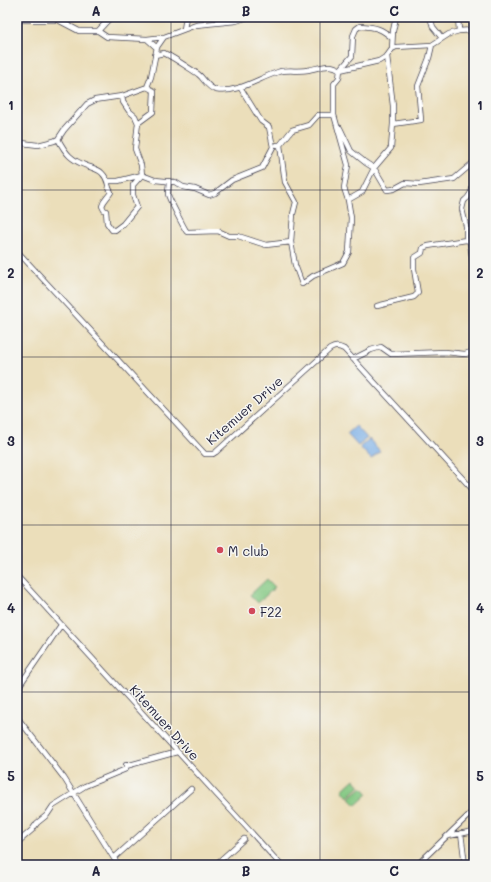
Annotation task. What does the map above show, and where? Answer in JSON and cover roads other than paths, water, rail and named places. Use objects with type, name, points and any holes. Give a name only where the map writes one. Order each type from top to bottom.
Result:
[{"type":"street","points":[[98,31],[112,17]]},
{"type":"street","points":[[184,29],[186,17]]},
{"type":"street","points":[[213,23],[227,17]]},
{"type":"street","points":[[17,20],[58,20],[79,31],[98,31],[107,37],[147,39],[164,37],[196,26],[248,17]]},
{"type":"street","points":[[155,55],[164,53],[199,74],[206,84],[212,88],[218,90],[240,87],[282,71],[308,70],[325,66],[336,67],[340,70],[379,61],[387,56],[392,49],[392,38],[396,17]]},
{"type":"street","points":[[430,17],[433,27],[442,38]]},
{"type":"street","points":[[458,17],[459,31]]},
{"type":"street","points":[[280,145],[285,182],[296,202],[293,214],[291,242],[295,265],[302,284],[313,276],[343,263],[349,252],[351,218],[344,188],[348,165],[334,115],[334,84],[339,78],[340,70],[352,56],[353,36],[356,29],[360,26],[370,26],[383,30],[392,38]]},
{"type":"street","points":[[392,49],[398,47],[432,45],[442,38],[459,31],[474,30]]},
{"type":"street","points":[[17,146],[22,143],[38,145],[58,139],[76,114],[87,104],[95,100],[122,96],[147,87],[151,77],[157,48],[164,37]]},
{"type":"street","points":[[147,39],[157,48]]},
{"type":"street","points":[[393,124],[421,120],[418,86],[429,58],[432,45]]},
{"type":"street","points":[[348,200],[362,192],[374,168],[392,148],[393,106],[387,56]]},
{"type":"street","points":[[138,123],[153,112],[154,91],[147,87]]},
{"type":"street","points":[[108,181],[118,181],[142,175],[155,180],[175,182],[183,187],[195,189],[210,195],[232,180],[262,168],[273,147],[269,127],[261,120],[240,87]]},
{"type":"street","points":[[58,139],[69,156],[83,165],[100,172],[108,181],[108,189],[111,192],[109,196],[103,200],[102,206],[106,211],[106,223],[114,230],[123,224],[137,207],[133,195],[133,185],[142,175],[141,165],[135,149],[138,123],[135,116],[129,111],[123,102],[122,96]]},
{"type":"street","points":[[273,147],[280,145],[292,130],[309,125],[318,115],[334,115]]},
{"type":"street","points":[[334,115],[351,151],[374,168],[387,190],[394,189],[405,183],[419,184],[454,179],[474,162]]},
{"type":"street","points":[[474,162],[474,169]]},
{"type":"street","points":[[169,181],[168,195],[186,232],[218,231],[229,236],[238,236],[266,245],[291,242]]},
{"type":"street","points":[[474,182],[472,191],[464,201],[462,209],[470,242],[474,270]]},
{"type":"street","points":[[377,306],[414,297],[418,293],[414,269],[414,258],[422,253],[422,248],[428,246],[470,242]]},
{"type":"street","name":"Kitemuer Drive","points":[[17,251],[205,454],[208,455],[216,452],[330,349],[335,346],[340,346],[474,491]]},
{"type":"street","points":[[353,359],[381,347],[391,354],[445,352],[466,354],[474,351]]},
{"type":"street","name":"Kitemuer Drive","points":[[17,576],[281,865]]},
{"type":"street","points":[[17,689],[61,625]]},
{"type":"street","points":[[17,717],[48,755],[118,865]]},
{"type":"street","points":[[17,843],[47,816],[53,806],[85,786],[121,772],[126,769],[126,766],[177,752]]},
{"type":"street","points":[[114,858],[191,789]]},
{"type":"street","points":[[417,865],[474,810]]},
{"type":"street","points":[[448,836],[474,831]]},
{"type":"street","points":[[461,833],[465,865]]},
{"type":"street","points":[[215,865],[244,839]]},
{"type":"water","points":[[356,426],[367,438],[358,446],[347,434]]},
{"type":"water","points":[[369,439],[380,451],[371,459],[360,447]]},
{"type":"place","name":"M club","points":[[220,550]]},
{"type":"place","name":"F22","points":[[252,611]]}]
